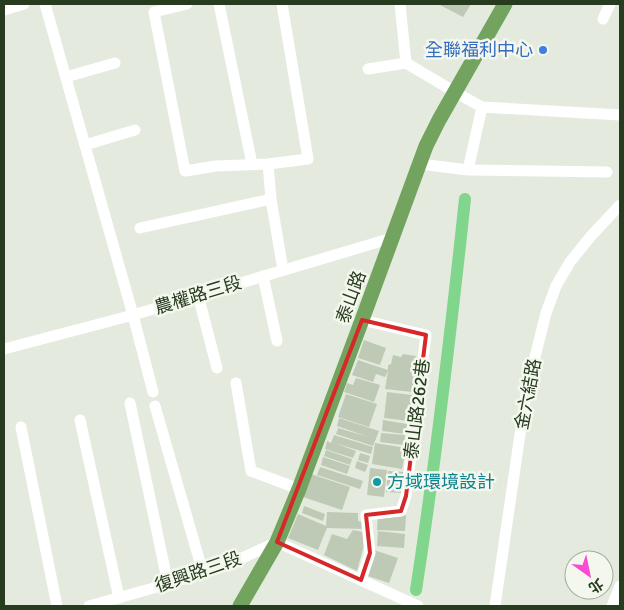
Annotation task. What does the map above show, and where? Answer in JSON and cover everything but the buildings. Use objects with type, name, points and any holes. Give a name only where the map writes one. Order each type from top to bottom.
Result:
[{"type":"main road","name":"泰山路","points":[[240,606],[277,542],[299,488],[426,146],[505,4]]},
{"type":"street","points":[[4,10],[24,4]]},
{"type":"street","points":[[45,4],[153,392]]},
{"type":"street","points":[[187,4],[154,12],[185,170],[308,159],[282,4]]},
{"type":"street","points":[[219,4],[252,164]]},
{"type":"street","points":[[400,4],[406,63]]},
{"type":"street","points":[[603,19],[610,4]]},
{"type":"street","points":[[66,77],[115,63]]},
{"type":"street","points":[[368,69],[406,63],[482,107],[620,115]]},
{"type":"street","points":[[468,170],[482,107]]},
{"type":"street","points":[[85,145],[135,130]]},
{"type":"street","points":[[268,164],[271,199],[283,270]]},
{"type":"street","points":[[420,164],[468,170],[608,172]]},
{"type":"street","points":[[140,228],[271,199]]},
{"type":"street","name":"金六結路","points":[[494,606],[526,393],[546,313],[556,286],[570,262],[591,236],[619,208]]},
{"type":"street","name":"農權路三段","points":[[4,350],[133,315],[392,238]]},
{"type":"street","points":[[263,276],[277,341]]},
{"type":"street","points":[[198,295],[218,368]]},
{"type":"street","name":"泰山路262巷","points":[[361,580],[370,553],[366,514],[401,512],[406,496],[426,335],[362,320]]},
{"type":"street","points":[[236,383],[251,471],[299,488]]},
{"type":"street","points":[[130,402],[168,584]]},
{"type":"street","points":[[155,406],[203,573]]},
{"type":"street","points":[[80,420],[119,598]]},
{"type":"street","points":[[21,427],[57,606]]},
{"type":"street","points":[[277,542],[418,606]]},
{"type":"street","name":"復興路三段","points":[[89,606],[230,564],[277,542]]},
{"type":"street","points":[[612,606],[620,586]]},
{"type":"highlighted area","points":[[362,320],[426,335],[406,496],[401,511],[366,515],[370,553],[361,580],[277,542]]},
{"type":"waterway","points":[[416,590],[443,395],[465,199]]},
{"type":"place","name":"全聯福利中心","points":[[543,50]]},
{"type":"place","name":"方域環境設計","points":[[377,482]]}]
